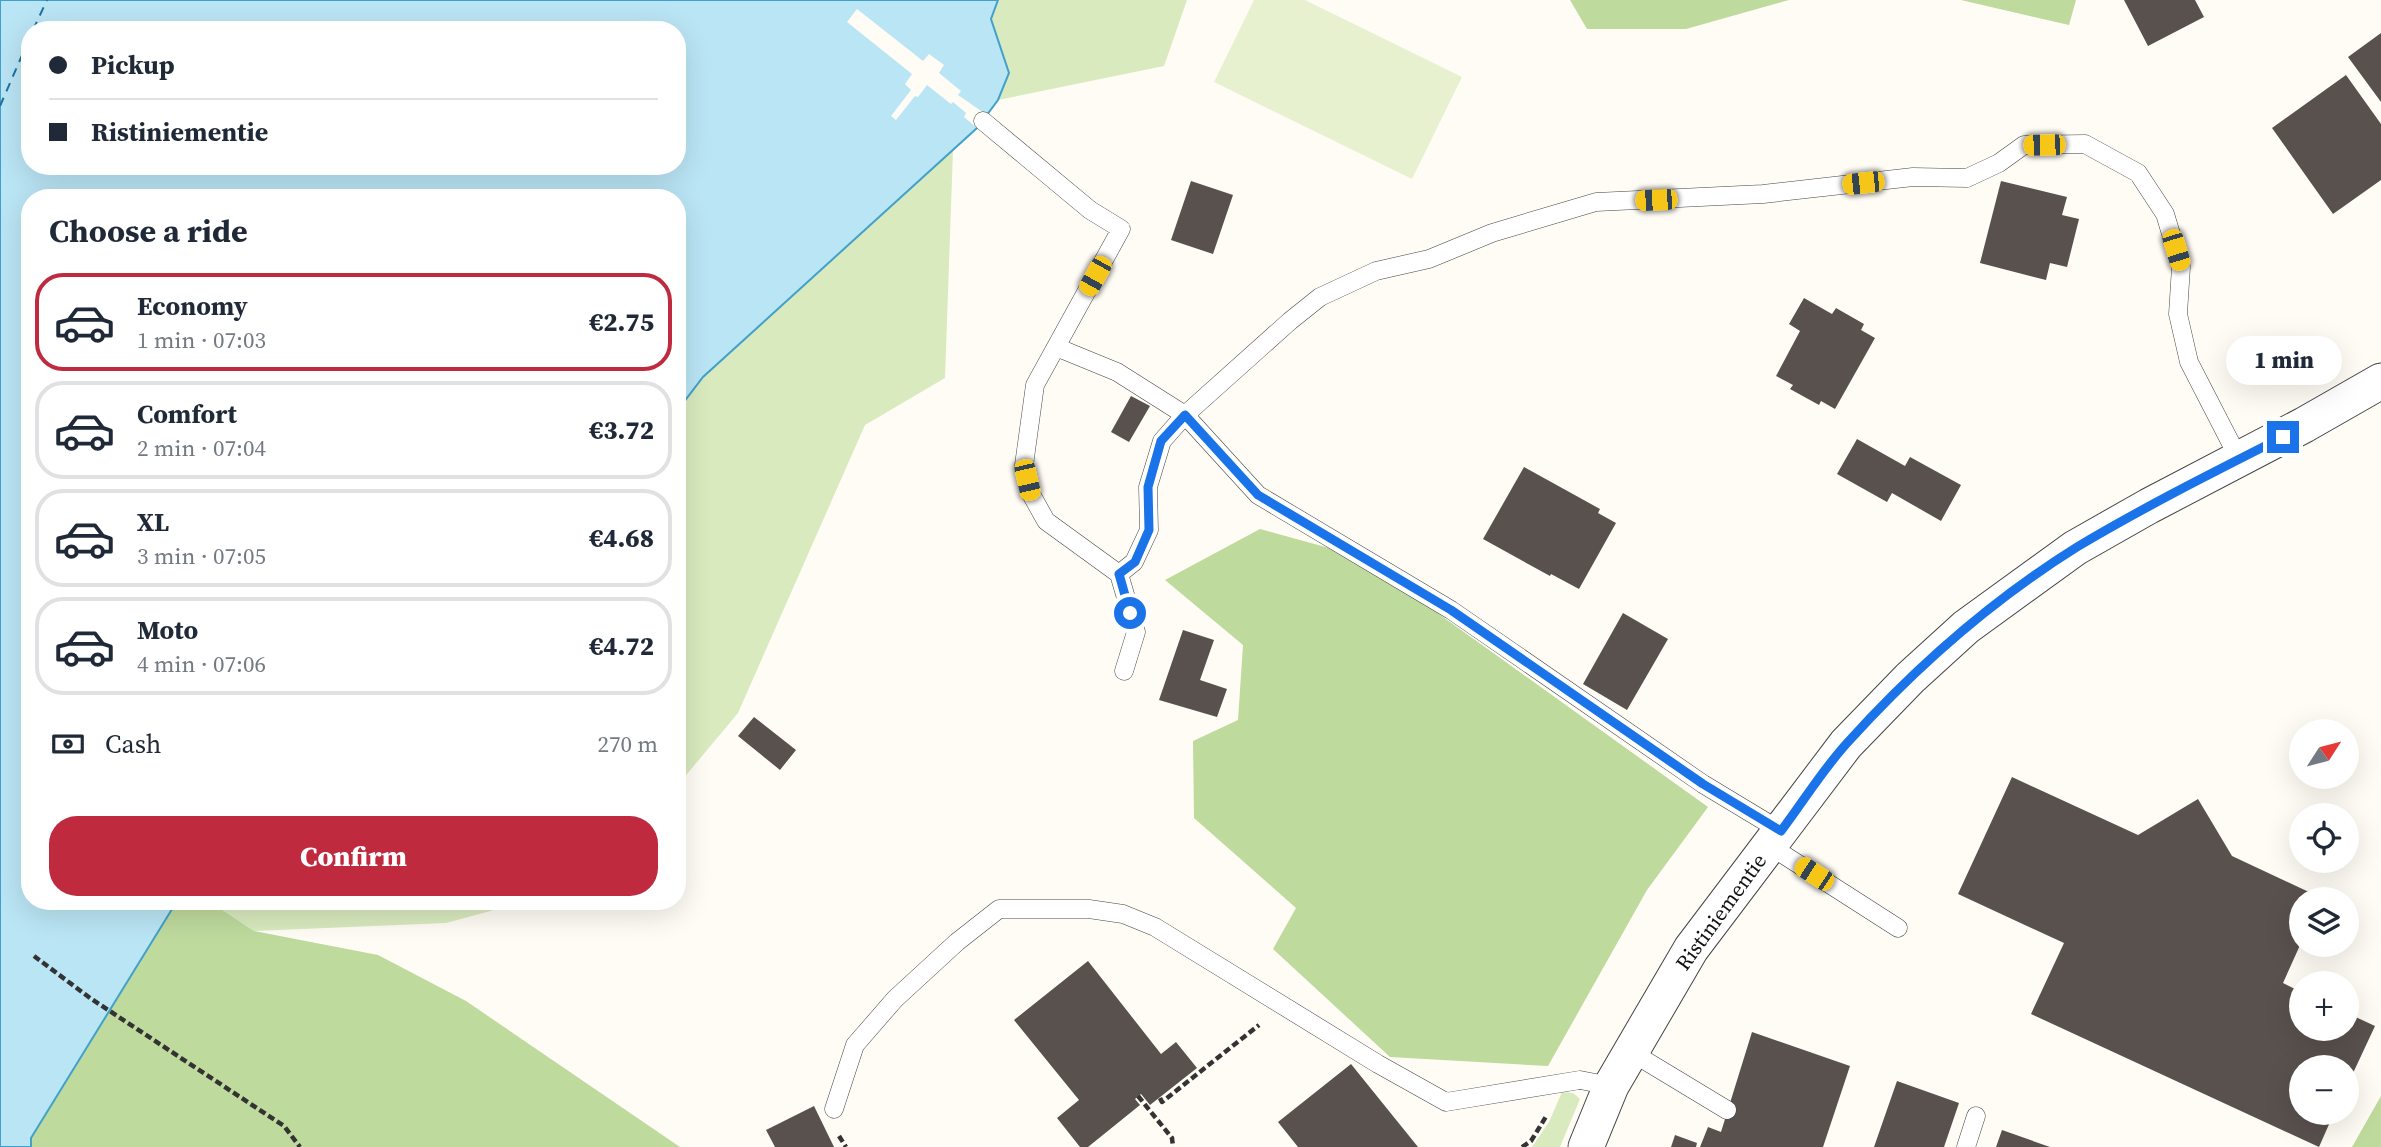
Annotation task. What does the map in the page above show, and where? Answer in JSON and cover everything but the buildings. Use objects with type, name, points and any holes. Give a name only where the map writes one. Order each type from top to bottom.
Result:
[{"type":"street","name":"Ristiniementie","points":[[1586,1147],[1611,1086],[1691,949],[1846,744],[1910,678],[1966,627],[2076,548],[2381,381]]},
{"type":"lane","points":[[983,121],[1090,210],[1121,229],[1035,385],[1024,465],[1031,494],[1046,521],[1119,574],[1136,632],[1124,671]]},
{"type":"lane","points":[[1119,574],[1135,562],[1149,530],[1148,487],[1161,441],[1185,415],[1320,297],[1376,271],[1429,259],[1492,233],[1596,202],[1763,194],[1913,177],[1967,178],[1998,163],[2024,145],[2085,144],[2138,173],[2165,214],[2181,267],[2178,314],[2189,362],[2239,459]]},
{"type":"lane","points":[[1056,347],[1117,372],[1185,415],[1258,495],[1451,610],[1703,784],[1898,929]]},
{"type":"lane","points":[[834,1110],[855,1045],[895,999],[957,942],[999,909],[1089,909],[1124,914],[1155,927],[1378,1064],[1446,1102],[1580,1080],[1611,1086]]},
{"type":"lane","points":[[1631,1052],[1727,1110]]},
{"type":"lane","points":[[1966,1147],[1976,1116]]},
{"type":"path","points":[[34,956],[90,998],[284,1126],[300,1147]]},
{"type":"path","points":[[1160,1098],[1162,1102],[1283,1006]]},
{"type":"path","points":[[1138,1096],[1172,1138],[1173,1147]]},
{"type":"green space","points":[[937,0],[1187,0],[1164,66],[998,100],[1009,74]]},
{"type":"green space","points":[[1254,0],[1305,0],[1462,77],[1412,179],[1214,82]]},
{"type":"green space","points":[[1570,0],[1789,0],[1686,29],[1587,29]]},
{"type":"green space","points":[[1961,0],[2076,0],[2069,25]]},
{"type":"green space","points":[[953,150],[945,378],[865,425],[738,713],[686,775],[686,189],[620,189],[655,175],[686,175],[686,165]]},
{"type":"green space","points":[[1260,529],[1358,556],[1708,807],[1647,890],[1548,1066],[1390,1057],[1273,949],[1296,908],[1194,818],[1193,741],[1238,720],[1243,645],[1165,580]]},
{"type":"green space","points":[[171,910],[222,910],[254,931],[378,955],[466,1001],[680,1147],[31,1147],[31,1138]]},
{"type":"green space","points":[[222,910],[494,910],[446,923],[254,931]]},
{"type":"green space","points":[[1562,1092],[1573,1093],[1580,1099],[1560,1147],[1532,1147],[1549,1122]]},
{"type":"green space","points":[[2381,1096],[2381,1147],[2352,1147]]},
{"type":"water","points":[[0,0],[998,0],[991,19],[1009,73],[998,100],[977,128],[703,377],[686,399],[686,189],[21,189],[21,910],[171,910],[31,1138],[31,1147],[0,1147]]},
{"type":"pier","points":[[857,9],[923,61],[929,54],[944,65],[939,73],[961,91],[958,95],[987,115],[977,128],[964,117],[966,113],[927,85],[896,120],[891,116],[911,90],[905,84],[912,74],[847,22]]},
{"type":"ferry route","points":[[37,21],[47,0]]},
{"type":"ferry route","points":[[0,106],[21,58]]},
{"type":"route","points":[[1130,613],[1119,574],[1135,562],[1149,530],[1148,487],[1161,441],[1185,415],[1258,495],[1451,610],[1703,784],[1781,831],[1846,744],[1910,678],[1966,627],[2076,548],[2149,506],[2283,437]]}]
